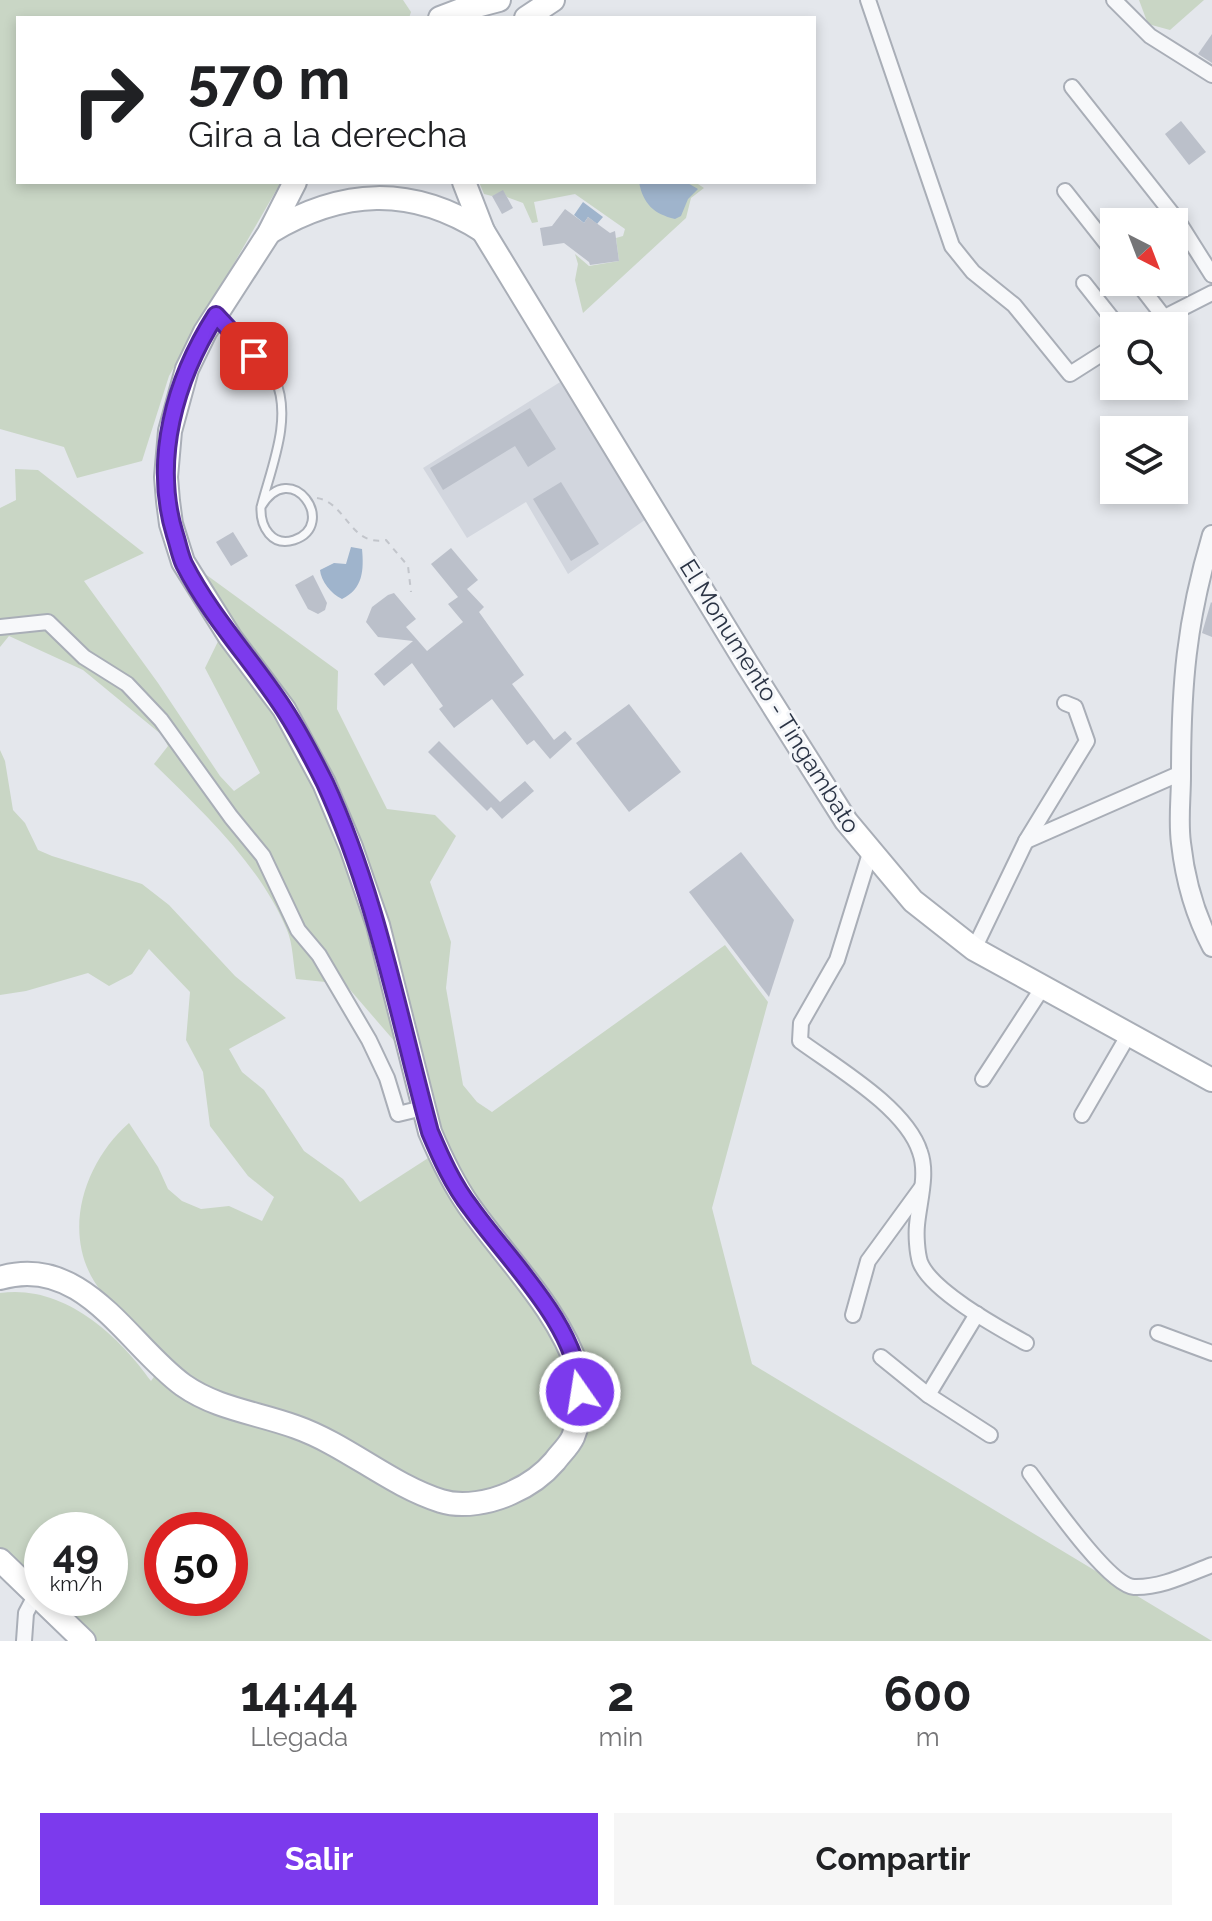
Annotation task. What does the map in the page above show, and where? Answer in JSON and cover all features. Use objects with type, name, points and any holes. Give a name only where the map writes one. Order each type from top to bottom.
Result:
[{"type":"main road","points":[[447,16],[499,0]]},
{"type":"main road","points":[[529,16],[553,0]]},
{"type":"main road","points":[[0,1278],[12,1274],[42,1276],[71,1285],[107,1310],[161,1366],[184,1385],[234,1410],[308,1432],[342,1448],[411,1489],[443,1502],[466,1504],[497,1499],[521,1488],[550,1467],[572,1439],[580,1408],[580,1375],[565,1337],[468,1206],[443,1163],[423,1108],[378,925],[351,847],[324,783],[284,709],[230,637],[183,562],[171,524],[166,477],[174,408],[195,350],[269,233],[294,184]]},
{"type":"main road","name":"El Monumento - Tingambato","points":[[465,184],[483,231],[846,821],[913,901],[974,949],[1212,1080]]},
{"type":"main road","points":[[269,233],[294,218],[326,205],[377,197],[432,206],[450,212],[483,231]]},
{"type":"main road","points":[[0,1560],[24,1583]]},
{"type":"main road","points":[[58,1616],[84,1641]]},
{"type":"street","points":[[868,0],[952,246],[961,260],[1014,305],[1070,374],[1100,355]]},
{"type":"street","points":[[1114,0],[1150,36],[1212,75]]},
{"type":"street","points":[[1072,87],[1178,221],[1212,275]]},
{"type":"street","points":[[1065,191],[1100,235]]},
{"type":"street","points":[[1084,283],[1107,312]]},
{"type":"street","points":[[1174,312],[1212,293]]},
{"type":"street","points":[[1148,296],[1160,312]]},
{"type":"street","points":[[1212,535],[1193,606],[1184,664],[1181,773],[1181,841],[1197,919],[1212,947]]},
{"type":"street","points":[[0,627],[48,622],[84,657],[127,684],[161,720],[263,856],[298,930],[319,955],[369,1040],[387,1078],[398,1114],[423,1108]]},
{"type":"street","points":[[974,949],[1026,841],[1087,741],[1075,707],[1065,703]]},
{"type":"street","points":[[1026,841],[1181,773]]},
{"type":"street","points":[[871,850],[837,960],[801,1023],[800,1041],[898,1114],[921,1152],[922,1187],[916,1229],[921,1263],[940,1286],[977,1314],[1026,1343]]},
{"type":"street","points":[[983,1079],[1043,987]]},
{"type":"street","points":[[1082,1115],[1129,1034]]},
{"type":"street","points":[[853,1315],[868,1261],[922,1187]]},
{"type":"street","points":[[928,1395],[977,1314]]},
{"type":"street","points":[[1158,1333],[1212,1353]]},
{"type":"street","points":[[881,1357],[928,1395],[990,1435]]},
{"type":"street","points":[[1030,1473],[1097,1559],[1123,1584],[1134,1587],[1168,1582],[1212,1565]]},
{"type":"street","points":[[24,1641],[26,1616]]},
{"type":"lane","points":[[216,315],[275,379],[281,391],[282,430],[261,507],[261,520],[266,533],[277,540],[291,541],[303,536],[311,525],[313,512],[308,500],[299,492],[288,489],[277,491],[267,497],[261,507]]},
{"type":"path","points":[[308,500],[317,497],[327,500],[366,539],[386,540],[408,566],[411,592]]},
{"type":"shaded area","points":[[565,379],[649,517],[568,574],[526,502],[467,538],[423,468]]},
{"type":"green space","points":[[0,0],[403,0],[411,12],[410,16],[16,16],[16,184],[280,184],[169,376],[142,461],[77,478],[64,447],[0,429]]},
{"type":"green space","points":[[1139,0],[1204,0],[1170,30],[1148,24]]},
{"type":"green space","points":[[480,184],[698,184],[704,188],[691,198],[686,218],[583,313],[575,280],[578,264],[575,254],[589,266],[619,261],[616,238],[623,236],[625,229],[575,194],[534,202],[538,222],[532,223],[523,203],[507,197],[503,191],[492,196],[484,194]]},
{"type":"green space","points":[[15,469],[38,470],[144,553],[84,581],[220,776],[234,791],[260,773],[205,668],[227,623],[186,560],[338,671],[337,709],[387,809],[435,815],[456,836],[430,882],[451,942],[446,988],[463,1085],[477,1102],[492,1112],[725,945],[768,1002],[712,1208],[752,1364],[1212,1641],[94,1641],[69,1616],[128,1616],[128,1512],[24,1512],[24,1572],[0,1549],[0,1293],[23,1292],[66,1304],[105,1330],[151,1381],[168,1357],[101,1291],[88,1270],[81,1248],[79,1225],[82,1202],[99,1159],[129,1123],[158,1167],[168,1189],[182,1201],[201,1209],[229,1206],[262,1221],[274,1197],[248,1176],[210,1126],[203,1072],[186,1040],[190,992],[149,949],[132,974],[109,986],[88,973],[26,991],[0,995],[0,750],[5,761],[13,810],[25,823],[38,850],[142,884],[169,905],[235,976],[286,1018],[229,1049],[242,1072],[264,1090],[304,1151],[343,1179],[360,1202],[436,1153],[415,1065],[345,984],[296,979],[289,935],[262,883],[229,841],[154,764],[168,746],[162,735],[83,670],[9,636],[0,647],[0,508],[16,500]]},
{"type":"water","points":[[640,184],[689,184],[698,189],[688,199],[681,216],[675,219],[651,207]]},
{"type":"water","points":[[583,202],[603,217],[597,224],[588,217],[584,223],[574,215]]},
{"type":"water","points":[[351,547],[362,549],[362,571],[354,590],[342,599],[327,587],[320,570],[334,563],[346,564]]},
{"type":"building","points":[[1212,34],[1212,63],[1198,54]]},
{"type":"building","points":[[1181,121],[1206,152],[1189,165],[1165,134]]},
{"type":"building","points":[[503,190],[513,208],[502,214],[492,196]]},
{"type":"building","points":[[565,209],[584,223],[588,217],[610,233],[615,231],[619,261],[590,265],[564,243],[543,246],[540,228],[552,226]]},
{"type":"building","points":[[530,408],[556,449],[528,467],[515,446],[443,490],[430,468]]},
{"type":"building","points":[[561,482],[599,544],[571,561],[533,499]]},
{"type":"building","points":[[233,532],[248,556],[231,566],[216,542]]},
{"type":"building","points":[[451,548],[478,580],[467,589],[484,607],[479,612],[524,675],[512,684],[554,740],[565,731],[572,739],[550,759],[534,740],[527,745],[492,699],[454,728],[439,709],[443,706],[412,663],[384,686],[374,674],[413,641],[378,637],[366,622],[372,607],[388,595],[394,593],[416,619],[406,627],[427,651],[463,622],[448,604],[458,597],[431,564]]},
{"type":"building","points":[[313,575],[327,603],[325,610],[318,614],[308,609],[295,585]]},
{"type":"building","points":[[1212,603],[1212,637],[1202,633]]},
{"type":"building","points":[[629,704],[681,772],[629,812],[576,743]]},
{"type":"building","points":[[439,741],[500,802],[525,781],[534,791],[502,819],[491,807],[487,811],[428,752]]},
{"type":"building","points":[[741,852],[794,920],[769,997],[689,892]]},
{"type":"route","points":[[254,356],[216,315],[195,350],[174,408],[166,477],[171,524],[183,562],[230,637],[284,709],[324,783],[351,847],[378,925],[430,1132],[443,1163],[468,1206],[565,1337],[580,1375],[580,1392]]}]
